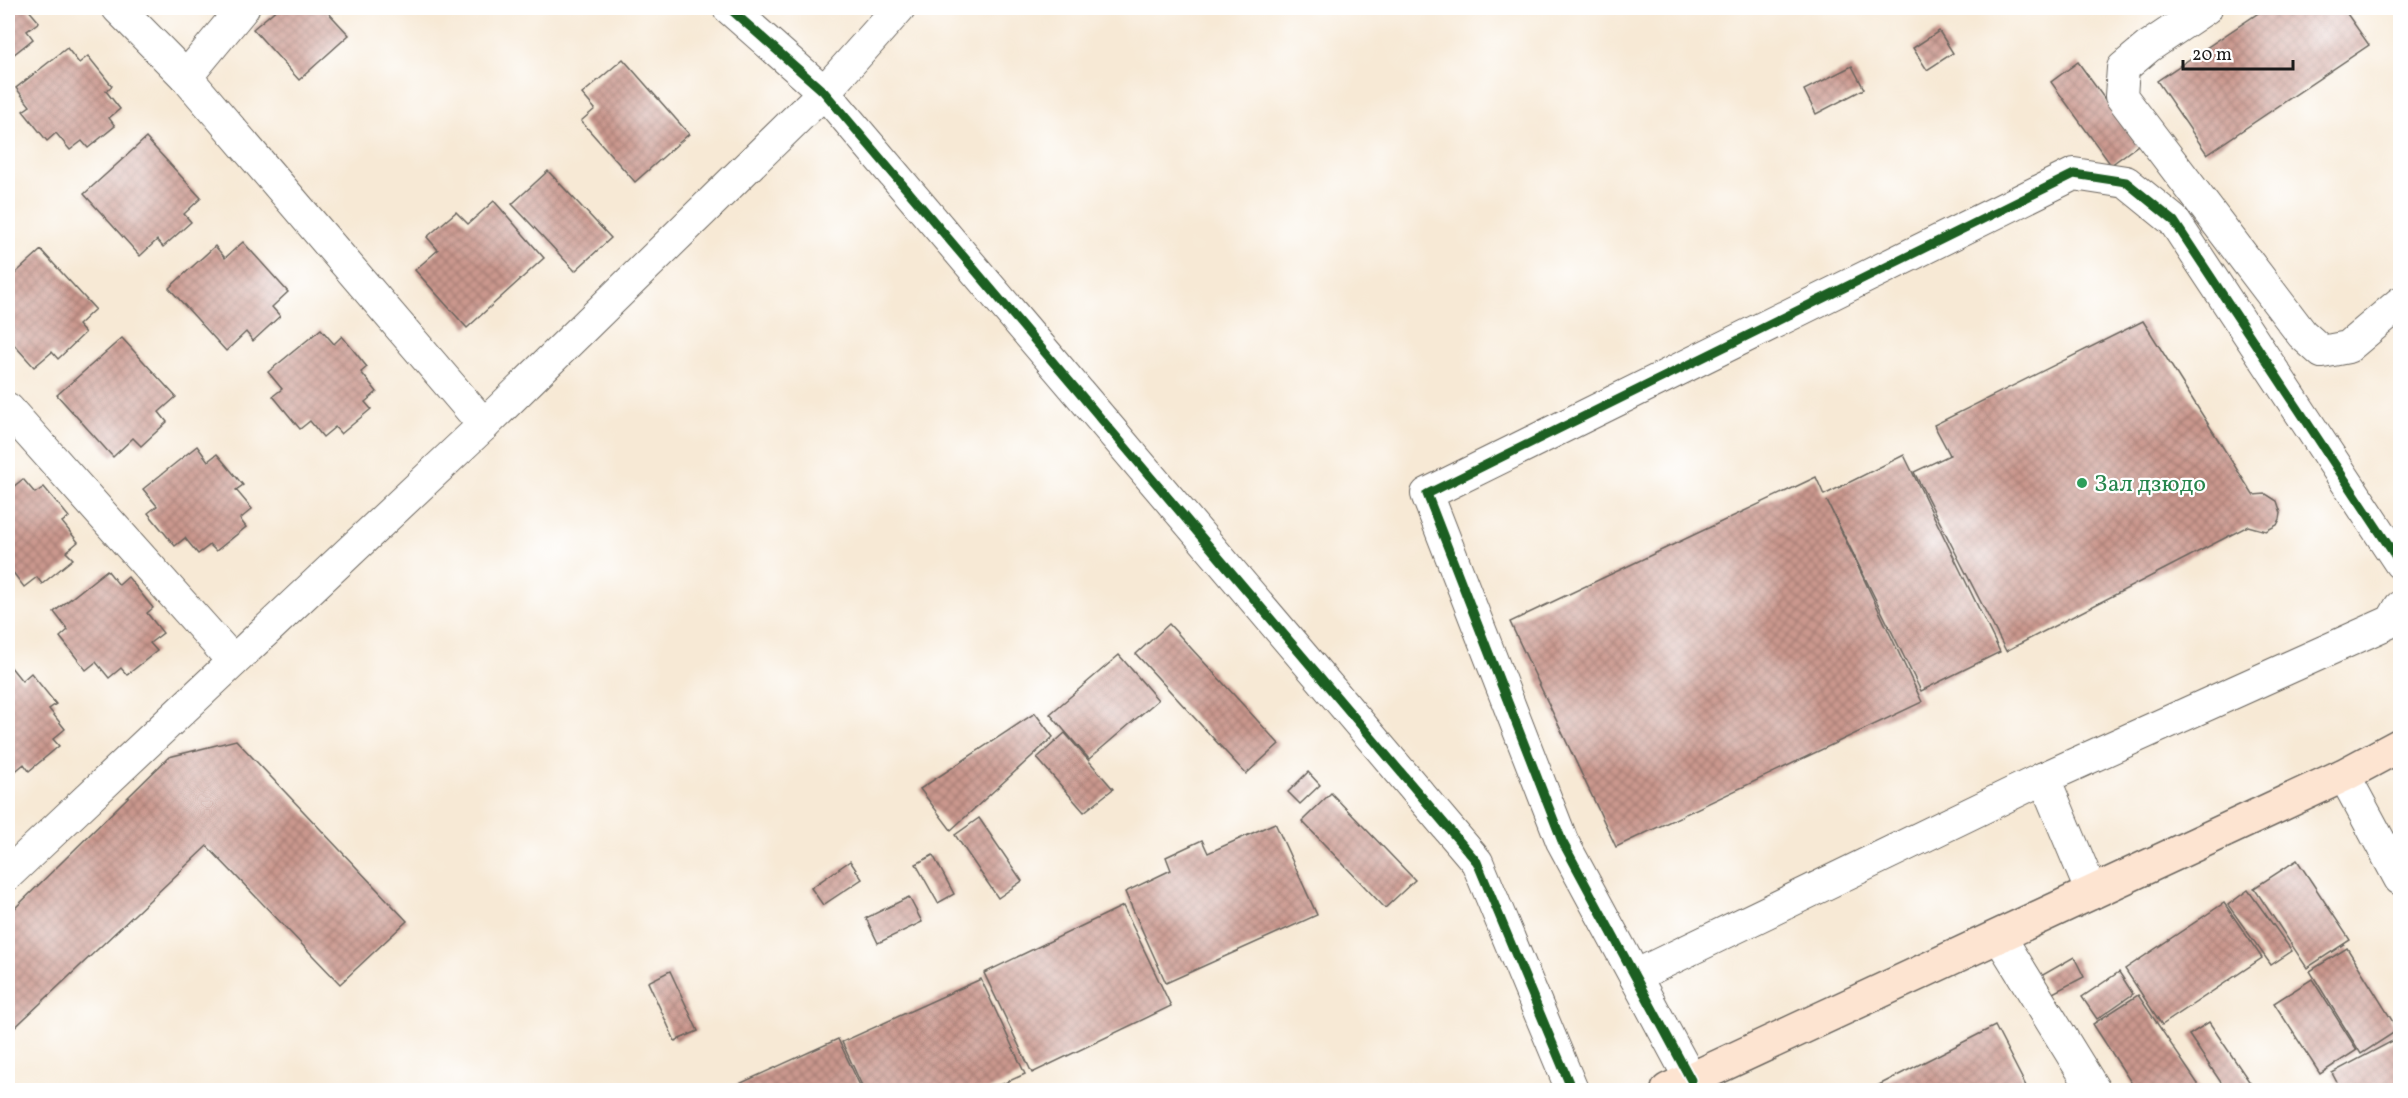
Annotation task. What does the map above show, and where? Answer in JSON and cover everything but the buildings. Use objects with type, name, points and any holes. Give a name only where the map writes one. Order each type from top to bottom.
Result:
[{"type":"main road","points":[[1680,1085],[2344,776],[2400,745]]},
{"type":"street","points":[[118,8],[186,77],[484,425]]},
{"type":"street","points":[[186,77],[243,8]]},
{"type":"street","points":[[729,8],[824,92],[1477,862],[1572,1090]]},
{"type":"street","points":[[8,874],[484,425],[824,92],[899,8]]},
{"type":"street","points":[[2206,8],[2148,47],[2123,68],[2121,96],[2302,334],[2322,352],[2348,347],[2400,303]]},
{"type":"street","points":[[1680,1085],[1635,976],[1562,841],[1427,494],[2074,174],[2126,182],[2174,221],[2400,563]]},
{"type":"street","points":[[8,409],[233,661]]},
{"type":"street","points":[[1635,976],[2044,778],[2392,621],[2400,607]]},
{"type":"street","points":[[2344,776],[2400,879]]},
{"type":"street","points":[[2044,778],[2092,892]]},
{"type":"street","points":[[1999,936],[2094,1090]]},
{"type":"cycle path","points":[[729,8],[824,92],[1477,862],[1572,1090]]},
{"type":"cycle path","points":[[1691,1080],[1562,841],[1427,494],[2074,174],[2126,182],[2174,221],[2400,563]]},
{"type":"place","name":"Зал дзюдо","points":[[2082,483]]}]
